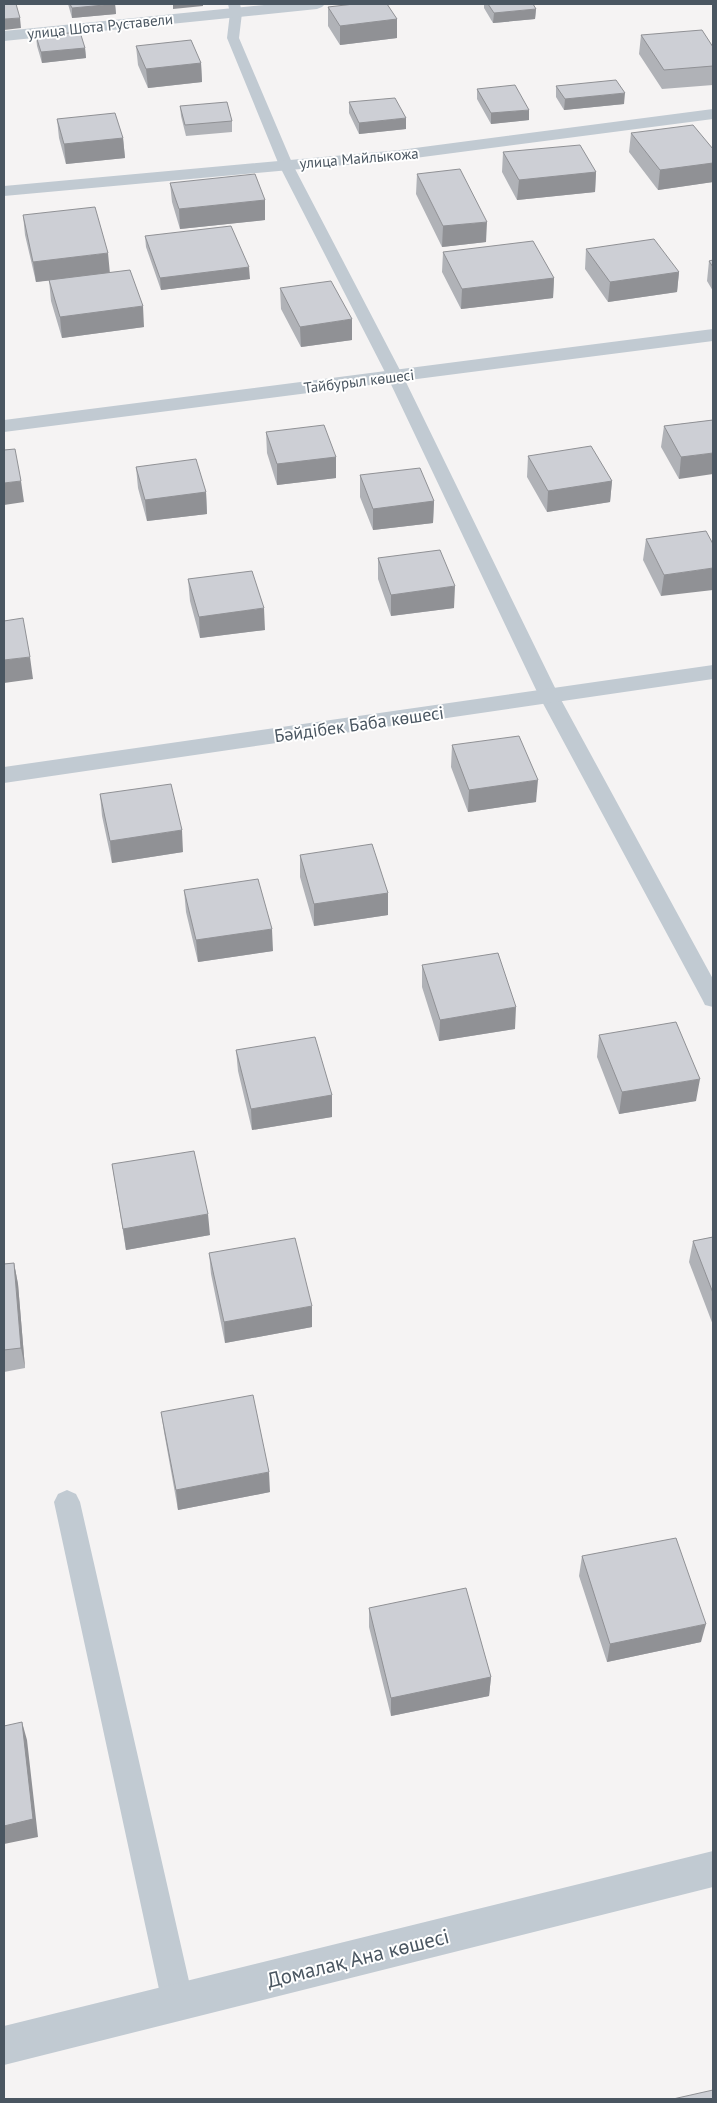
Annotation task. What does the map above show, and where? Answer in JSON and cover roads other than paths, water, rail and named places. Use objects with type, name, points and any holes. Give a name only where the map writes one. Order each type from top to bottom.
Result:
[{"type":"street","name":"улица Шота Руставели","points":[[4,36],[235,8],[316,4]]},
{"type":"street","name":"улица Майлыкожа","points":[[4,191],[400,155],[713,114]]},
{"type":"street","name":"Тайбурыл көшесі","points":[[4,426],[713,335]]},
{"type":"street","name":"Бәйдібек Баба көшесі","points":[[4,775],[713,672]]},
{"type":"street","name":"Домалақ Ана көшесі","points":[[4,2046],[713,1869]]},
{"type":"lane","points":[[235,8],[233,38],[286,165],[395,376],[549,696],[713,999]]},
{"type":"lane","points":[[67,1502],[178,2003]]}]
